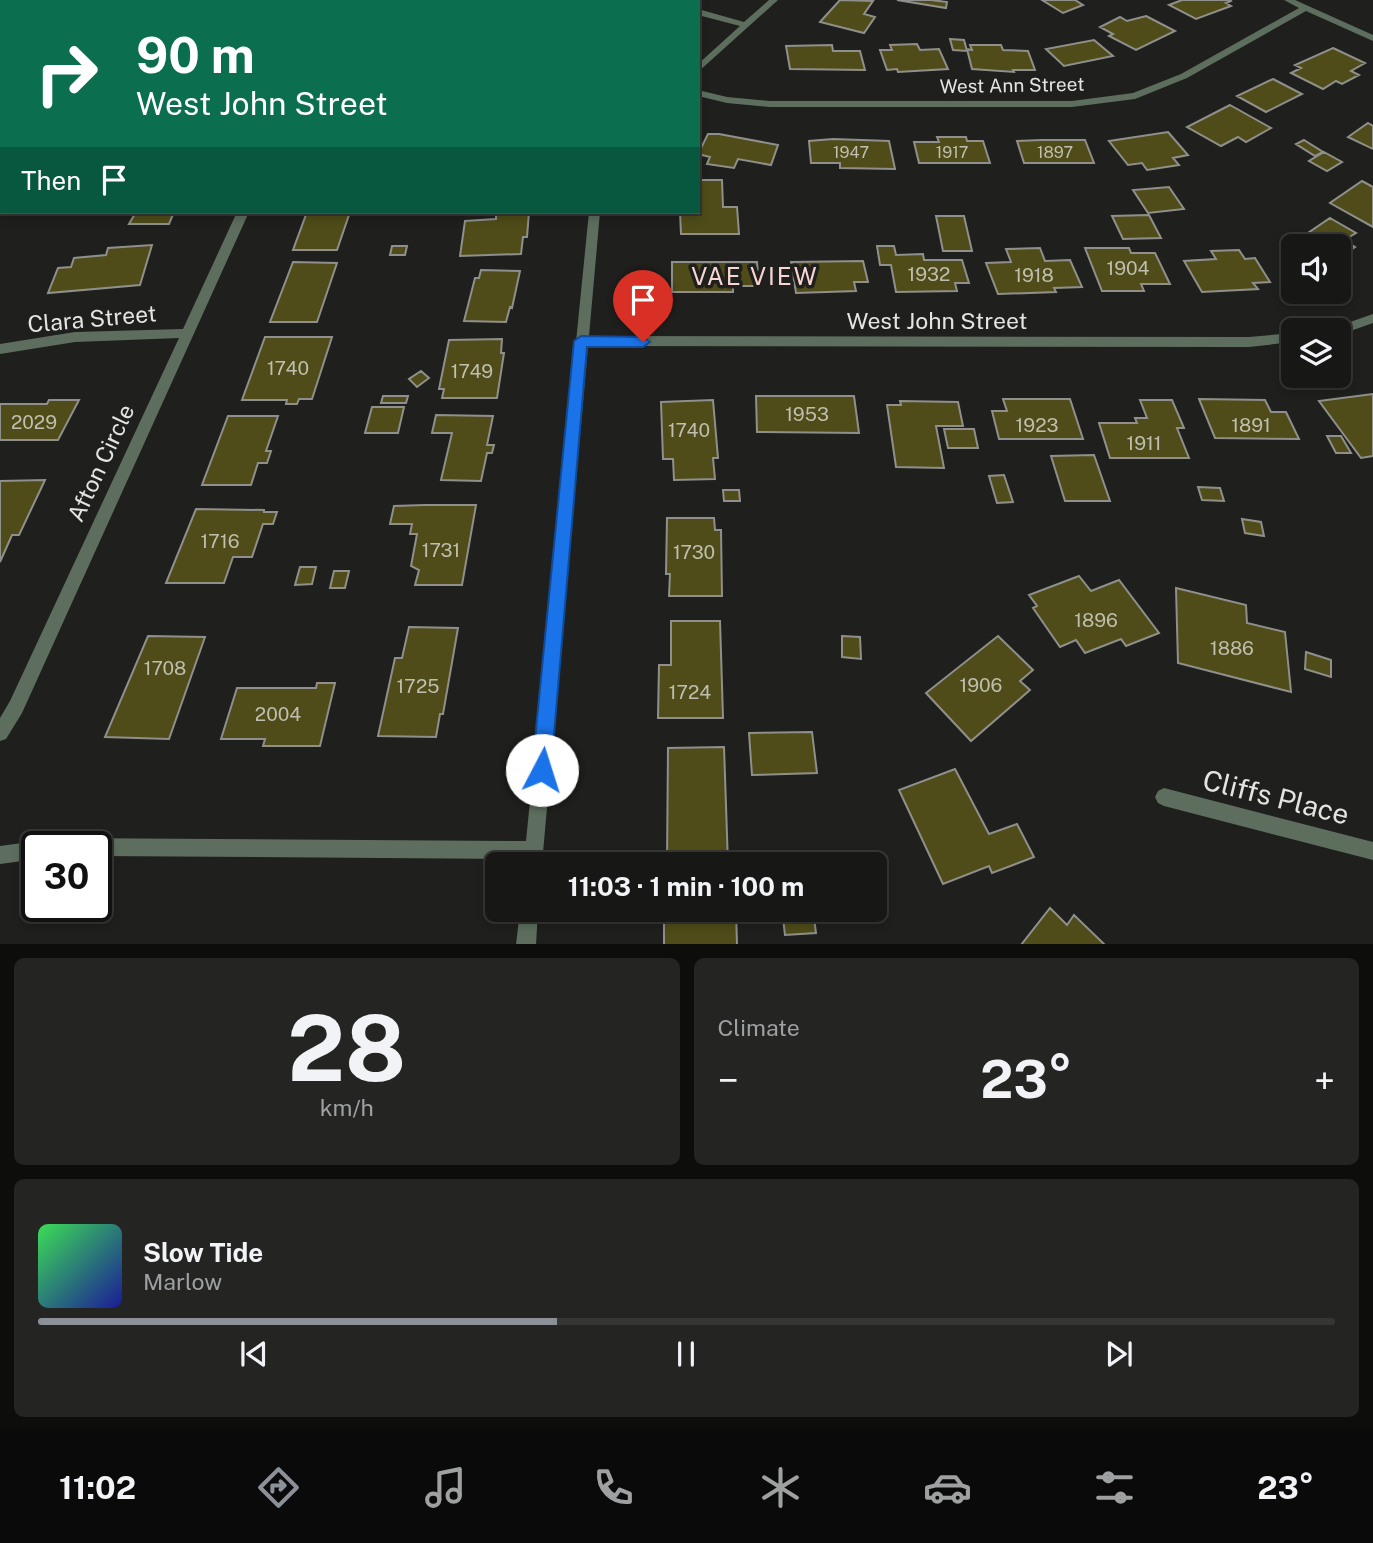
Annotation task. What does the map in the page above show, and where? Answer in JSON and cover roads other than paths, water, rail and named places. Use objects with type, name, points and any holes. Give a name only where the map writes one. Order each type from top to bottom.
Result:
[{"type":"street","points":[[700,67],[774,0]]},
{"type":"street","points":[[1288,0],[1373,38]]},
{"type":"street","name":"West Ann Street","points":[[700,93],[727,100],[769,104],[1072,104],[1135,96],[1184,76],[1306,8]]},
{"type":"street","points":[[700,13],[745,25]]},
{"type":"street","name":"Afton Circle","points":[[0,733],[16,707],[242,214]]},
{"type":"street","points":[[534,852],[594,214]]},
{"type":"street","points":[[1351,326],[1373,318]]},
{"type":"street","name":"Clara Street","points":[[0,349],[75,337],[188,334]]},
{"type":"street","name":"West John Street","points":[[581,341],[1249,342],[1281,339]]},
{"type":"street","name":"Cliffs Place","points":[[1164,797],[1373,851]]},
{"type":"street","points":[[112,848],[485,856]]},
{"type":"street","points":[[0,855],[21,852]]},
{"type":"street","points":[[526,944],[528,922]]},
{"type":"district","name":"VAE VIEW","points":[[755,277]]}]
